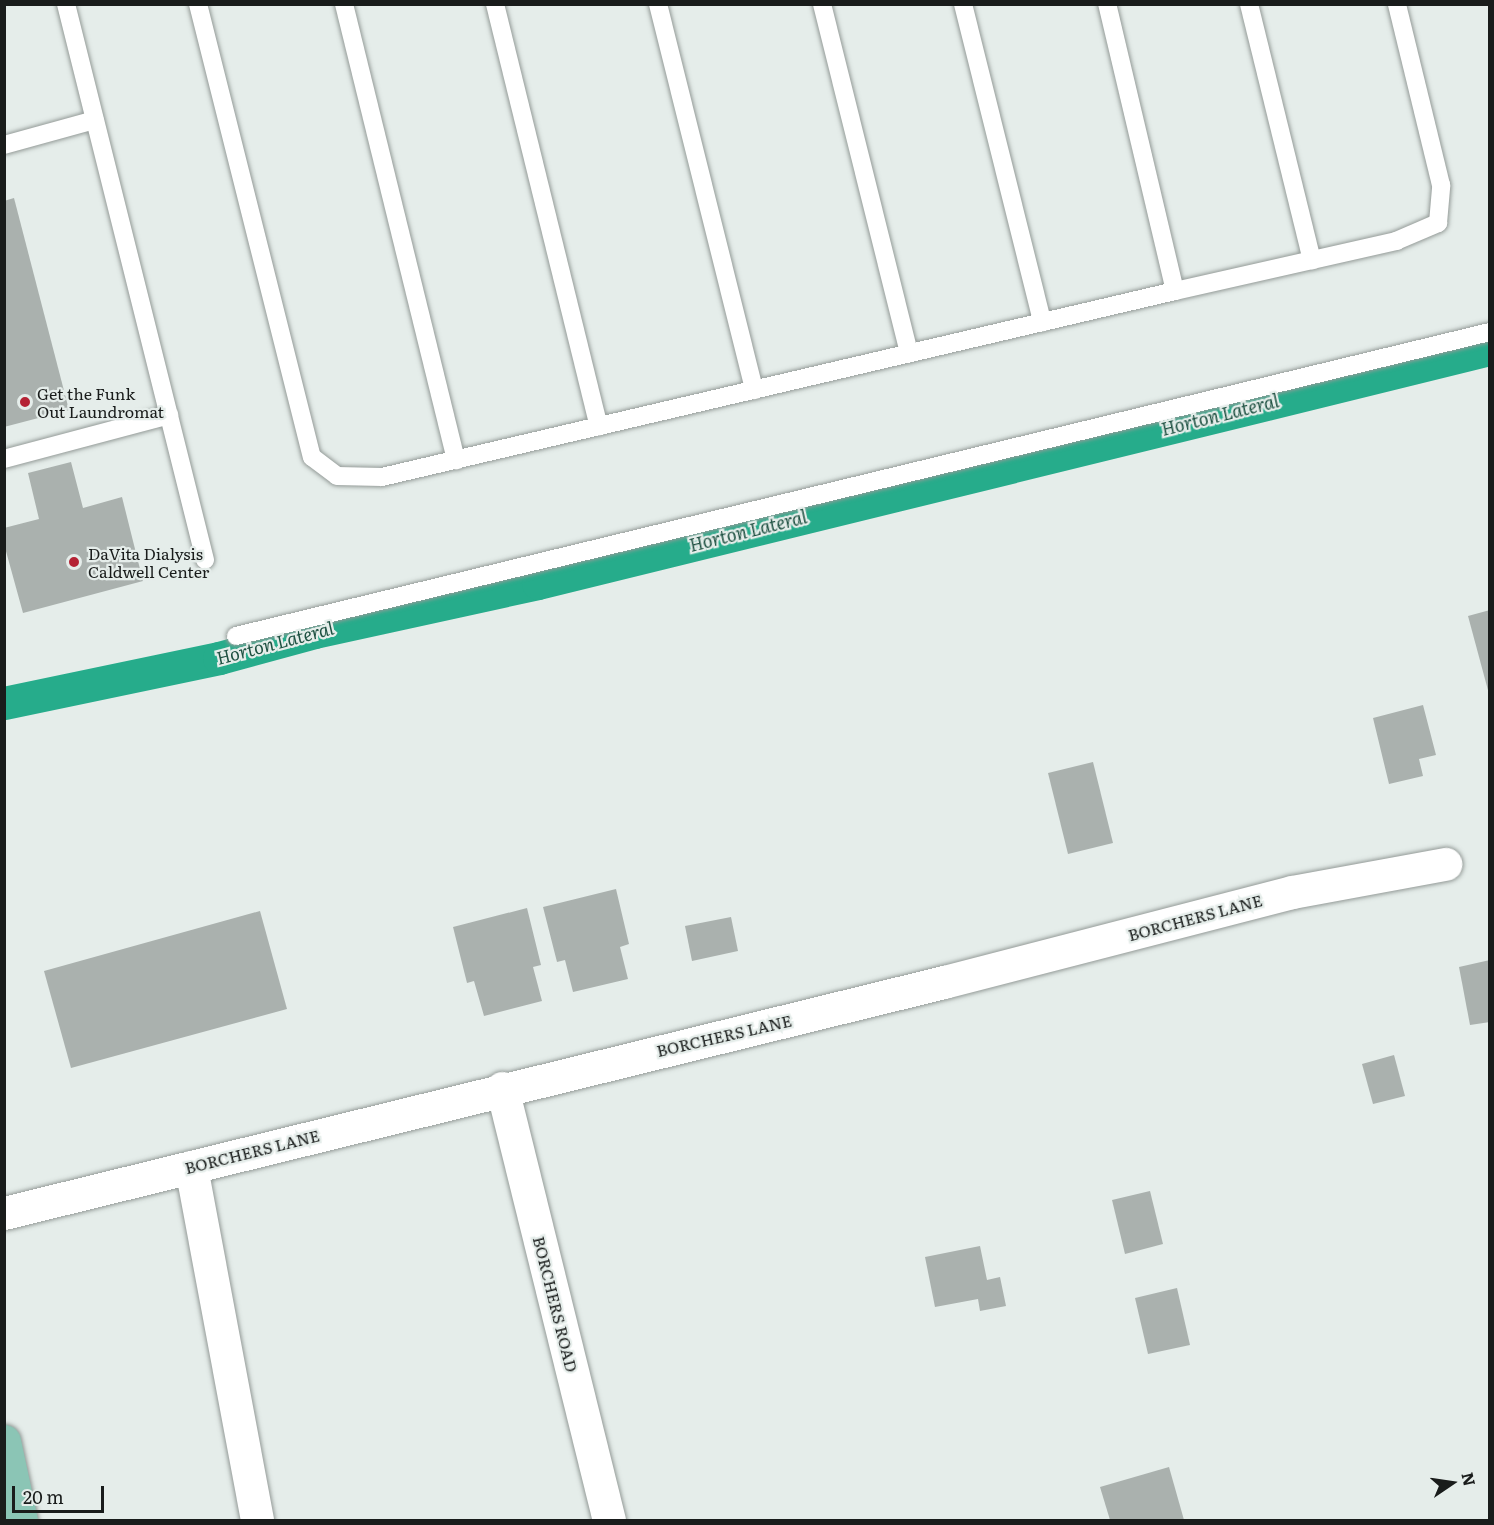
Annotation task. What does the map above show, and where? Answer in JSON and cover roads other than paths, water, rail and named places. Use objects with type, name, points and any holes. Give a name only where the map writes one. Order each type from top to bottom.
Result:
[{"type":"main road","points":[[4,1441],[21,1521]]},
{"type":"street","name":"BORCHERS LANE","points":[[4,1213],[502,1088],[944,982],[1292,892],[1445,864]]},
{"type":"street","name":"BORCHERS ROAD","points":[[502,1088],[609,1521]]},
{"type":"street","points":[[191,1167],[257,1521]]},
{"type":"lane","points":[[66,4],[205,560]]},
{"type":"lane","points":[[198,4],[312,457],[337,476],[382,477],[1396,241],[1437,223],[1441,185],[1397,4]]},
{"type":"lane","points":[[344,4],[456,460]]},
{"type":"lane","points":[[495,4],[599,426]]},
{"type":"lane","points":[[658,4],[754,390]]},
{"type":"lane","points":[[822,4],[909,353]]},
{"type":"lane","points":[[963,4],[1041,322]]},
{"type":"lane","points":[[1107,4],[1175,291]]},
{"type":"lane","points":[[1250,4],[1311,260]]},
{"type":"lane","points":[[4,145],[95,120]]},
{"type":"lane","points":[[236,636],[1490,332]]},
{"type":"lane","points":[[4,459],[169,415]]},
{"type":"waterway","name":"Horton Lateral","points":[[4,703],[219,658],[315,632],[538,583],[1490,349]]},
{"type":"place","name":"Get the Funk Out Laundromat","points":[[25,402]]},
{"type":"place","name":"DaVita Dialysis Caldwell Center","points":[[74,562]]}]
